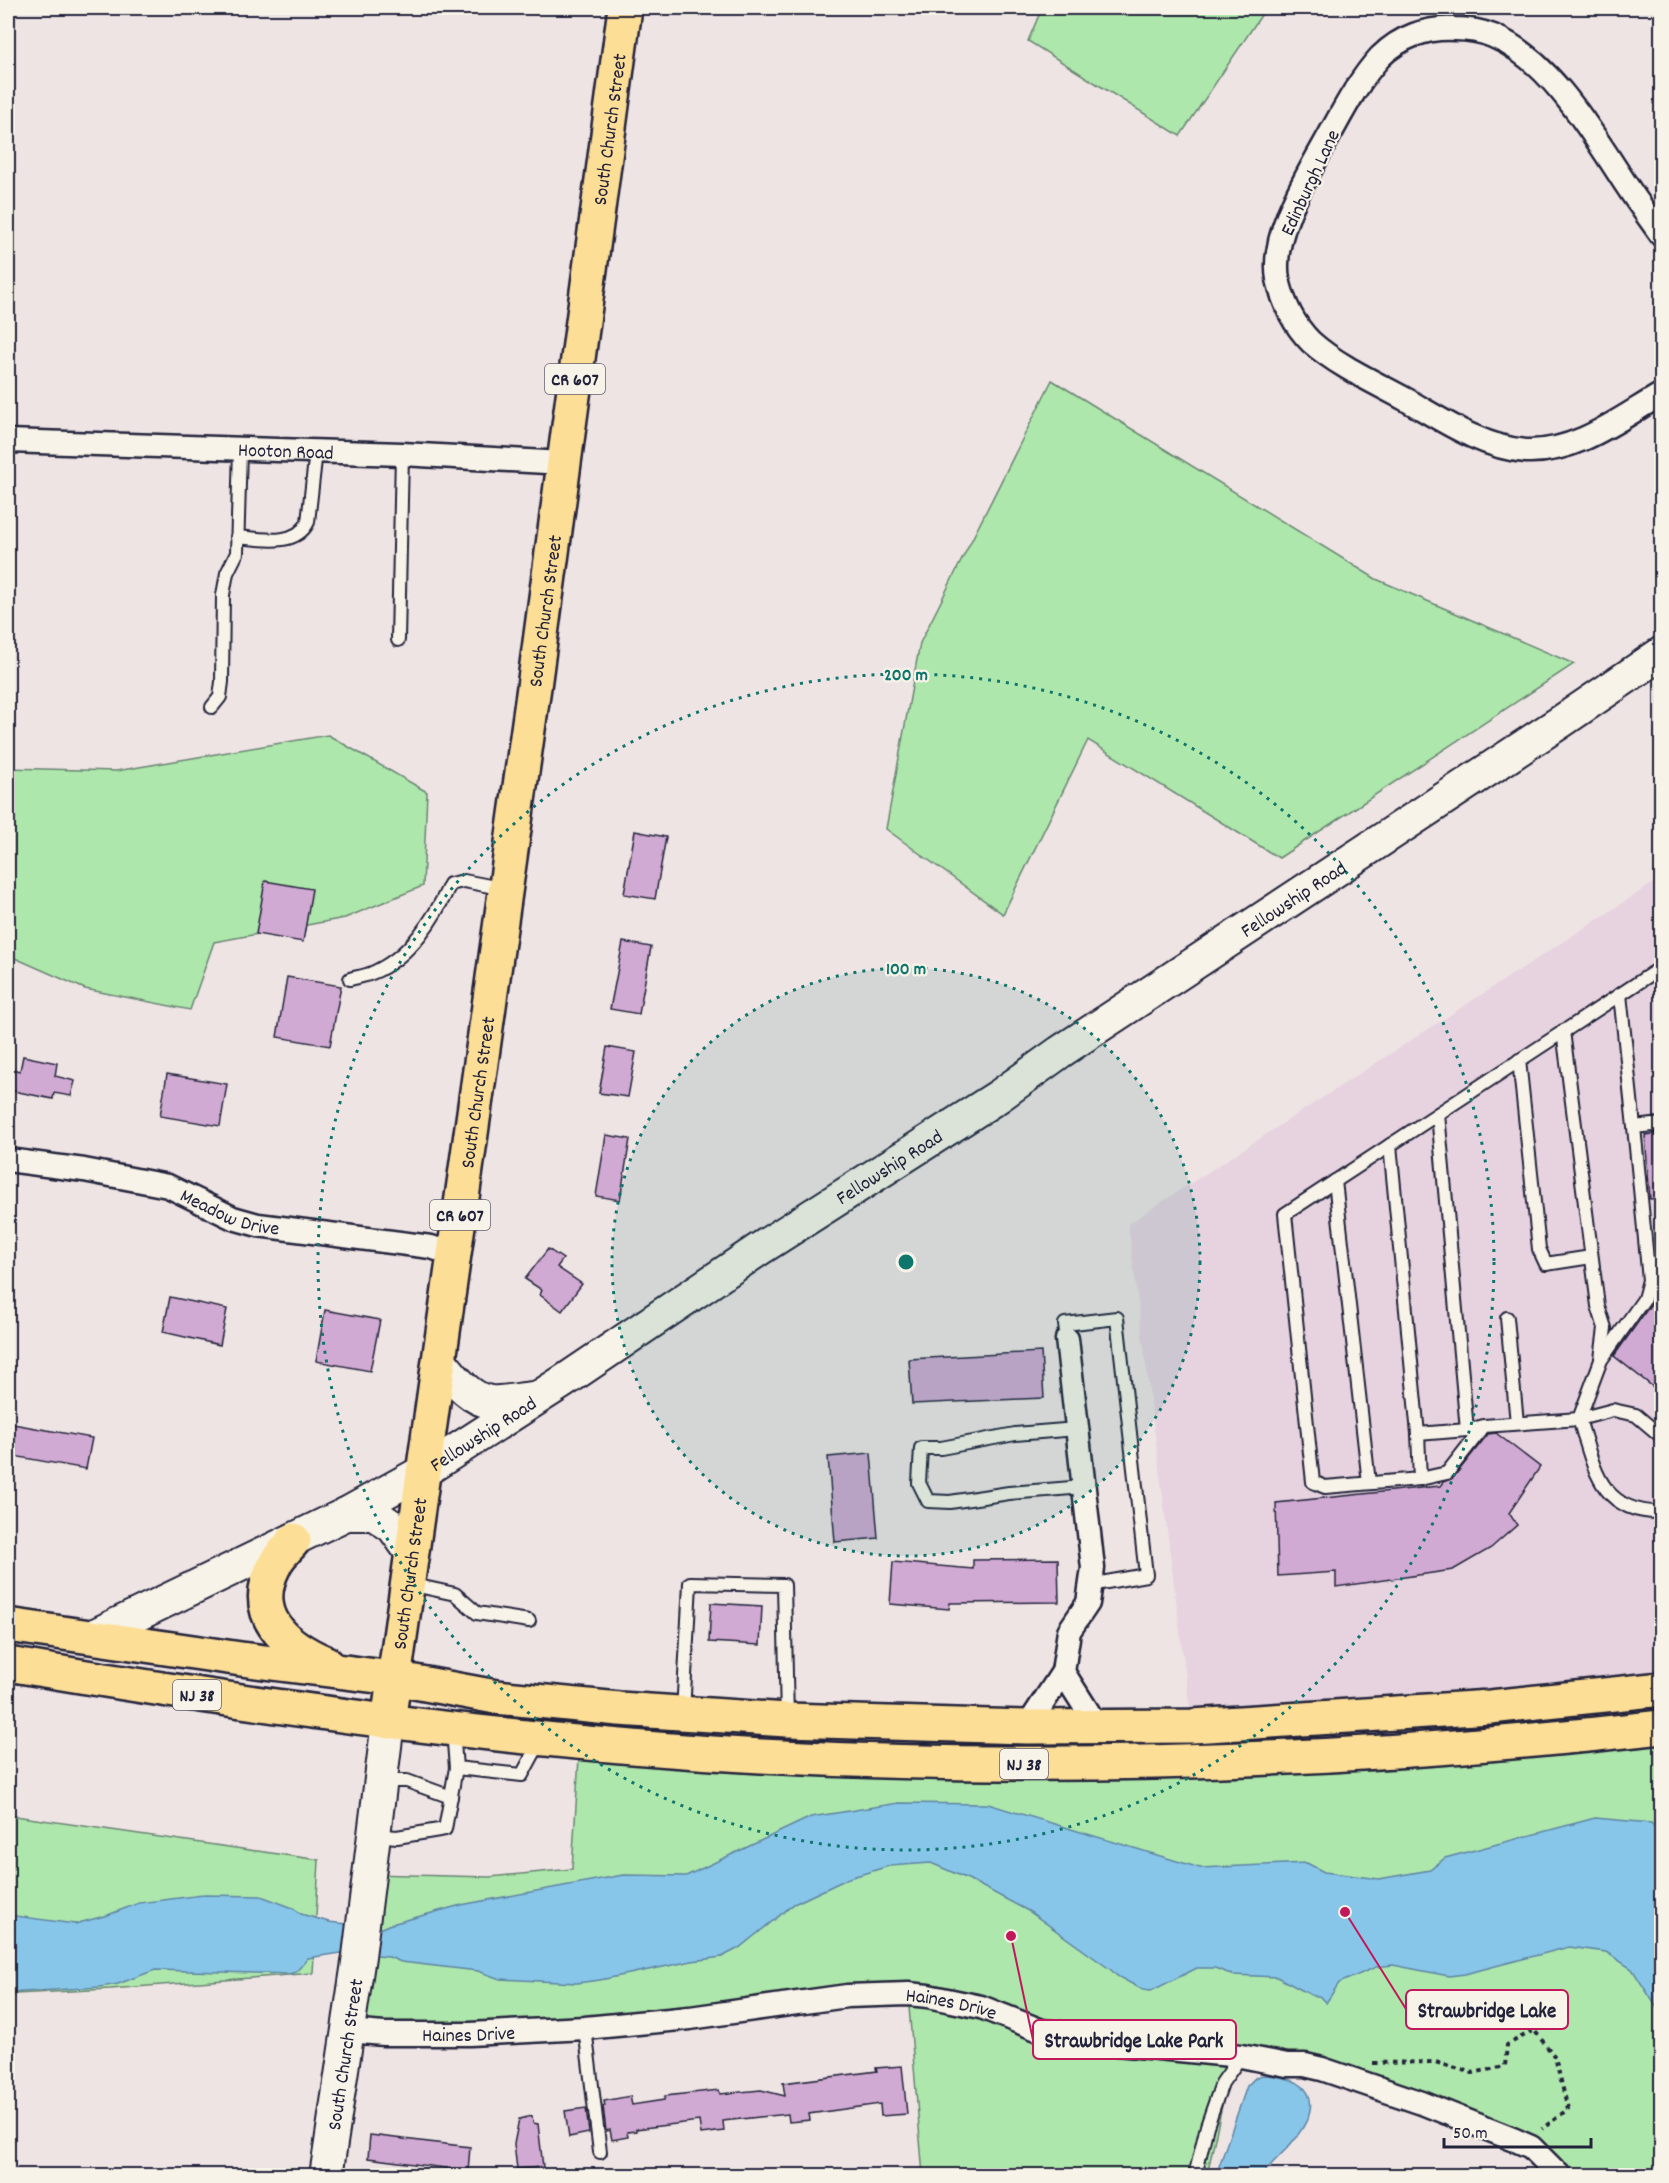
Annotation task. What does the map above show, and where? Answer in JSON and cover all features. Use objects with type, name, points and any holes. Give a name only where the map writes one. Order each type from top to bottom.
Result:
[{"type":"main road","name":"South Church Street","points":[[388,1722],[506,890],[625,8]]},
{"type":"main road","points":[[294,1539],[274,1565],[266,1588],[266,1605],[269,1616],[283,1638],[304,1654],[344,1671]]},
{"type":"main road","name":"NJ 38","points":[[8,1624],[240,1659],[393,1678],[496,1697],[787,1720],[1027,1727],[1192,1726],[1501,1706],[1662,1689]]},
{"type":"main road","points":[[8,1663],[55,1651],[91,1637]]},
{"type":"main road","name":"NJ 38","points":[[8,1663],[141,1687],[453,1729],[760,1756],[960,1764],[1245,1760],[1390,1752],[1662,1727]]},
{"type":"street","name":"Edinburgh Lane","points":[[1662,236],[1594,133],[1555,85],[1535,65],[1514,48],[1492,35],[1444,28],[1421,32],[1400,41],[1381,56],[1365,76],[1337,122],[1295,201],[1285,226],[1279,251],[1278,276],[1284,302],[1295,322],[1311,341],[1378,385],[1470,434],[1502,447],[1527,451],[1572,444],[1614,423],[1662,394]]},
{"type":"street","name":"Hooton Road","points":[[8,441],[402,454],[564,463]]},
{"type":"street","name":"Fellowship Road","points":[[91,1637],[346,1514],[424,1472],[761,1248],[999,1096],[1060,1052],[1662,653]]},
{"type":"street","name":"Meadow Drive","points":[[8,1160],[84,1170],[168,1186],[233,1218],[258,1225],[432,1247],[455,1255]]},
{"type":"street","points":[[1027,1727],[1064,1672],[1069,1632],[1088,1604],[1093,1568],[1067,1339]]},
{"type":"street","points":[[440,1361],[462,1387],[475,1396],[491,1402],[538,1398]]},
{"type":"street","points":[[346,1514],[374,1514],[393,1527],[409,1568]]},
{"type":"street","points":[[1064,1672],[1097,1726]]},
{"type":"street","name":"South Church Street","points":[[326,2175],[359,1956],[388,1722]]},
{"type":"street","name":"Haines Drive","points":[[347,2035],[360,2032],[470,2034],[585,2028],[690,2018],[847,1996],[928,1995],[981,2007],[1042,2031],[1058,2033],[1075,2040],[1246,2056],[1287,2065],[1305,2065],[1322,2069],[1422,2103],[1531,2147],[1560,2175]]},
{"type":"lane","points":[[212,707],[220,697],[223,664],[223,595],[227,573],[237,554],[240,449]]},
{"type":"lane","points":[[237,537],[266,540],[290,538],[304,530],[308,522],[316,452]]},
{"type":"lane","points":[[398,640],[402,454]]},
{"type":"lane","points":[[350,979],[373,973],[399,957],[440,907],[450,884],[464,881],[506,890]]},
{"type":"lane","points":[[1484,1426],[1448,1473],[1420,1479],[1325,1486],[1313,1482],[1285,1214],[1662,967]]},
{"type":"lane","points":[[1601,1360],[1644,1299],[1648,1280],[1620,994]]},
{"type":"lane","points":[[1563,1031],[1591,1257],[1598,1306],[1605,1328],[1601,1360],[1579,1419],[1595,1469],[1604,1488],[1619,1503],[1635,1509],[1662,1512]]},
{"type":"lane","points":[[1519,1060],[1539,1249],[1545,1264],[1591,1257]]},
{"type":"lane","points":[[1438,1114],[1467,1430]]},
{"type":"lane","points":[[1634,1127],[1662,1124]]},
{"type":"lane","points":[[1390,1145],[1418,1434],[1420,1479]]},
{"type":"lane","points":[[1335,1181],[1368,1483]]},
{"type":"lane","points":[[1067,1339],[1065,1324],[1117,1318],[1146,1575],[1090,1585]]},
{"type":"lane","points":[[1507,1318],[1516,1424]]},
{"type":"lane","points":[[1418,1434],[1467,1430],[1484,1426],[1579,1419],[1613,1410],[1636,1414],[1662,1437]]},
{"type":"lane","points":[[1077,1429],[1015,1434],[941,1448],[921,1448],[919,1483],[928,1501],[950,1502],[1009,1493],[1084,1487]]},
{"type":"lane","points":[[409,1568],[455,1594],[477,1613],[529,1621]]},
{"type":"lane","points":[[683,1713],[690,1583],[784,1585],[787,1720]]},
{"type":"lane","points":[[375,1835],[398,1837],[445,1829],[456,1768],[453,1729]]},
{"type":"lane","points":[[456,1768],[522,1775],[542,1738]]},
{"type":"lane","points":[[381,1781],[407,1781],[451,1797]]},
{"type":"lane","points":[[585,2028],[600,2151]]},
{"type":"lane","points":[[1195,2175],[1207,2126],[1222,2083],[1246,2056]]},
{"type":"path","points":[[1367,2063],[1435,2062],[1473,2073],[1484,2071],[1505,2066],[1507,2045],[1534,2031],[1555,2057],[1568,2109],[1543,2129],[1533,2126]]},
{"type":"shaded area","points":[[1661,878],[1661,1689],[1192,1726],[1128,1224]]},
{"type":"green space","points":[[1042,8],[1266,8],[1180,136],[1028,41]]},
{"type":"green space","points":[[1052,380],[1376,579],[1574,664],[1279,858],[1088,740],[1003,914],[886,829],[920,643]]},
{"type":"green space","points":[[328,735],[427,792],[423,886],[345,918],[214,942],[190,1010],[85,989],[8,955],[8,768],[116,771]]},
{"type":"green space","points":[[1661,1727],[1661,2175],[1559,2175],[1484,2127],[1233,2055],[1207,2175],[923,2175],[908,1995],[347,2035],[369,1874],[490,1877],[572,1869],[580,1742],[832,1759]]},
{"type":"green space","points":[[8,1815],[319,1860],[313,1973],[15,1994],[8,1997]]},
{"type":"water","points":[[899,1803],[988,1804],[1200,1868],[1307,1863],[1324,1872],[1379,1879],[1430,1870],[1445,1858],[1595,1818],[1651,1823],[1661,1833],[1661,2014],[1632,1969],[1606,1952],[1569,1947],[1465,1974],[1449,1976],[1393,1965],[1376,1967],[1339,1983],[1326,2003],[1319,1996],[1313,1996],[1277,1977],[1233,1975],[1215,1968],[1197,1968],[1151,1991],[1143,1990],[1117,1976],[1030,1912],[968,1879],[931,1863],[889,1866],[849,1878],[794,1904],[739,1948],[722,1957],[600,1980],[577,1983],[500,1979],[478,1971],[401,1962],[389,1957],[341,1953],[308,1958],[296,1972],[289,1974],[155,1970],[118,1984],[100,1987],[8,1993],[8,1915],[75,1924],[139,1903],[203,1895],[261,1896],[293,1908],[301,1914],[329,1922],[383,1928],[461,1905],[623,1875],[686,1876],[811,1817]]},
{"type":"water","points":[[1263,2075],[1279,2077],[1302,2086],[1308,2094],[1310,2103],[1309,2114],[1304,2126],[1263,2175],[1216,2175],[1247,2086],[1256,2077]]},
{"type":"building","points":[[635,831],[666,837],[655,899],[624,894]]},
{"type":"building","points":[[265,881],[312,889],[303,942],[256,934]]},
{"type":"building","points":[[623,942],[651,947],[639,1014],[610,1009]]},
{"type":"building","points":[[287,977],[341,986],[330,1046],[277,1037]]},
{"type":"building","points":[[607,1047],[636,1052],[628,1097],[599,1093]]},
{"type":"building","points":[[23,1056],[57,1063],[55,1076],[75,1081],[71,1096],[54,1093],[53,1099],[8,1090],[8,1068],[20,1071]]},
{"type":"building","points":[[167,1074],[227,1084],[220,1126],[160,1116]]},
{"type":"building","points":[[1662,1133],[1662,1198],[1650,1199],[1645,1135]]},
{"type":"building","points":[[606,1135],[630,1139],[620,1200],[596,1196]]},
{"type":"building","points":[[548,1249],[563,1259],[557,1267],[582,1284],[562,1311],[540,1295],[542,1290],[525,1279]]},
{"type":"building","points":[[1662,1279],[1662,1394],[1614,1356],[1651,1304],[1655,1289]]},
{"type":"building","points":[[170,1297],[227,1309],[220,1345],[163,1332]]},
{"type":"building","points":[[325,1310],[380,1320],[370,1371],[316,1361]]},
{"type":"building","points":[[1041,1352],[1044,1398],[912,1404],[909,1359]]},
{"type":"building","points":[[13,1424],[92,1438],[86,1469],[8,1455]]},
{"type":"building","points":[[1496,1433],[1540,1467],[1509,1513],[1517,1525],[1491,1548],[1453,1570],[1336,1587],[1336,1572],[1278,1576],[1276,1503],[1440,1486],[1443,1482],[1453,1478],[1488,1434]]},
{"type":"building","points":[[871,1453],[878,1538],[835,1542],[828,1457]]},
{"type":"building","points":[[1058,1559],[1059,1602],[950,1603],[949,1609],[890,1604],[893,1562],[973,1569],[973,1560]]},
{"type":"building","points":[[711,1603],[762,1606],[760,1645],[709,1642]]},
{"type":"building","points":[[902,2066],[907,2114],[881,2116],[880,2104],[809,2114],[810,2120],[789,2122],[788,2114],[723,2121],[724,2131],[701,2134],[699,2121],[636,2129],[636,2131],[627,2132],[628,2137],[612,2140],[610,2130],[606,2131],[604,2101],[630,2096],[632,2105],[664,2100],[665,2096],[719,2090],[720,2094],[761,2090],[785,2096],[783,2083]]},
{"type":"building","points":[[586,2108],[589,2133],[569,2137],[565,2111]]},
{"type":"building","points":[[532,2116],[533,2123],[538,2124],[543,2167],[517,2169],[514,2144],[519,2119]]},
{"type":"building","points":[[370,2135],[470,2147],[468,2171],[368,2158]]},
{"type":"place","name":"Strawbridge Lake","points":[[1345,1912]]},
{"type":"place","name":"Strawbridge Lake Park","points":[[1011,1936]]}]
